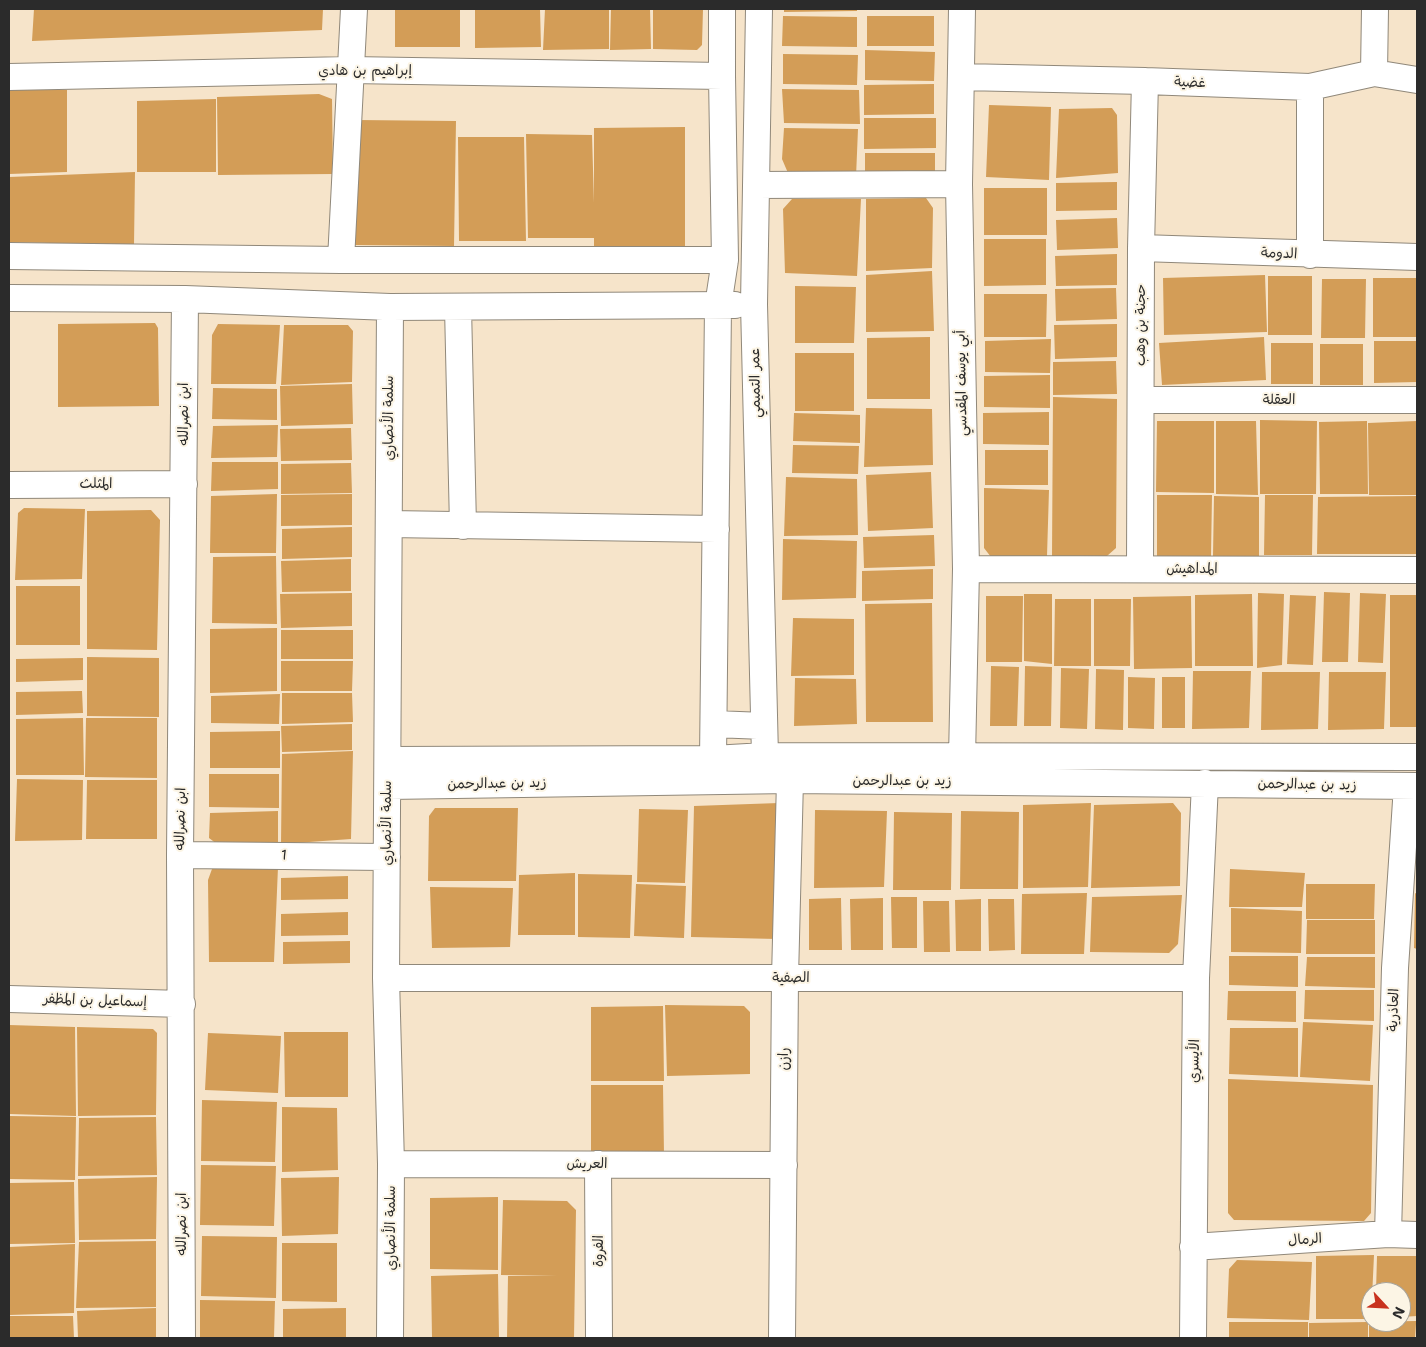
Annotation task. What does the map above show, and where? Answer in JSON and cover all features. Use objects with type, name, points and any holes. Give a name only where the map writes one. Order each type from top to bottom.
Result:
[{"type":"street","points":[[341,260],[354,9]]},
{"type":"street","points":[[713,759],[718,306],[725,260],[722,9]]},
{"type":"street","name":"عمر التميمي","points":[[759,9],[754,304],[765,756]]},
{"type":"street","name":"أبي يوسف المقدسي","points":[[962,9],[959,184],[966,568],[962,758]]},
{"type":"street","points":[[1374,73],[1375,9]]},
{"type":"street","name":"إبراهيم بن هادي","points":[[9,77],[350,70],[722,76]]},
{"type":"street","name":"غضية","points":[[962,77],[1310,87],[1374,73],[1417,80]]},
{"type":"street","name":"حجنة بن وهب","points":[[1140,568],[1141,248],[1145,81]]},
{"type":"street","points":[[1310,87],[1310,255]]},
{"type":"street","points":[[756,185],[959,184]]},
{"type":"street","name":"الدومة","points":[[1141,248],[1417,257]]},
{"type":"street","points":[[9,256],[341,260],[725,260]]},
{"type":"street","points":[[9,298],[185,299],[390,307],[718,306],[754,304]]},
{"type":"street","name":"ابن نصرالله","points":[[182,1338],[180,855],[185,299]]},
{"type":"street","name":"سلمة الأنصاري","points":[[390,307],[386,978],[391,1164],[390,1338]]},
{"type":"street","points":[[458,307],[463,526]]},
{"type":"street","name":"العقلة","points":[[1141,400],[1417,400]]},
{"type":"street","name":"المثلث","points":[[9,485],[184,484]]},
{"type":"street","points":[[389,524],[716,529]]},
{"type":"street","name":"المداهيش","points":[[966,568],[1417,570]]},
{"type":"street","points":[[714,724],[764,726]]},
{"type":"street","name":"زيد بن عبدالرحمن","points":[[388,760],[713,759],[765,756],[962,758],[1417,757]]},
{"type":"street","name":"زيد بن عبدالرحمن","points":[[388,786],[790,780],[1412,786]]},
{"type":"street","name":"رازن","points":[[782,1338],[785,978],[790,780]]},
{"type":"street","name":"الأيسري","points":[[1193,1338],[1196,978],[1205,783]]},
{"type":"street","name":"العاذرية","points":[[1388,1234],[1406,968],[1412,786]]},
{"type":"street","name":"1","points":[[180,855],[387,857]]},
{"type":"street","name":"الصفية","points":[[386,978],[1196,978]]},
{"type":"street","name":"إسماعيل بن المظفر","points":[[9,999],[182,1004]]},
{"type":"street","name":"العريش","points":[[391,1164],[784,1165]]},
{"type":"street","name":"الفروة","points":[[598,1164],[599,1338]]},
{"type":"street","name":"الرمال","points":[[1193,1247],[1388,1234],[1417,1234]]},
{"type":"building","points":[[34,9],[323,9],[322,30],[32,41]]},
{"type":"building","points":[[395,9],[460,9],[460,47],[395,47]]},
{"type":"building","points":[[475,9],[540,9],[541,47],[475,48]]},
{"type":"building","points":[[545,9],[609,9],[609,49],[543,50]]},
{"type":"building","points":[[611,9],[650,9],[651,49],[610,50]]},
{"type":"building","points":[[653,9],[703,9],[702,45],[697,50],[653,49]]},
{"type":"building","points":[[784,9],[857,9],[857,11],[784,12]]},
{"type":"building","points":[[783,16],[857,17],[857,47],[782,46]]},
{"type":"building","points":[[867,16],[934,16],[934,46],[867,46]]},
{"type":"building","points":[[865,50],[935,52],[934,81],[865,80]]},
{"type":"building","points":[[783,54],[858,55],[857,85],[783,84]]},
{"type":"building","points":[[934,84],[934,114],[864,115],[864,85]]},
{"type":"building","points":[[9,89],[67,90],[67,172],[9,174]]},
{"type":"building","points":[[782,89],[859,90],[860,124],[784,123]]},
{"type":"building","points":[[319,94],[332,99],[333,174],[218,175],[217,97]]},
{"type":"building","points":[[216,99],[216,172],[137,172],[137,101]]},
{"type":"building","points":[[989,105],[1051,107],[1049,180],[986,177]]},
{"type":"building","points":[[1112,108],[1117,115],[1118,173],[1056,178],[1059,109]]},
{"type":"building","points":[[864,118],[936,118],[936,148],[864,149]]},
{"type":"building","points":[[357,120],[456,121],[454,246],[355,245]]},
{"type":"building","points":[[685,127],[685,253],[594,253],[594,238],[528,238],[526,134],[592,135],[594,203],[594,128]]},
{"type":"building","points":[[784,128],[858,129],[856,177],[788,173],[782,159]]},
{"type":"building","points":[[458,137],[524,137],[526,241],[459,241]]},
{"type":"building","points":[[865,153],[935,153],[935,176],[865,176]]},
{"type":"building","points":[[135,172],[134,245],[9,242],[9,177]]},
{"type":"building","points":[[1117,182],[1117,210],[1056,211],[1056,183]]},
{"type":"building","points":[[984,188],[1047,188],[1047,235],[984,235]]},
{"type":"building","points":[[926,198],[933,208],[932,268],[866,271],[866,199]]},
{"type":"building","points":[[792,199],[861,199],[857,276],[785,273],[783,209]]},
{"type":"building","points":[[1117,218],[1118,248],[1057,250],[1056,220]]},
{"type":"building","points":[[984,239],[1046,239],[1046,285],[984,286]]},
{"type":"building","points":[[1117,254],[1117,285],[1056,286],[1055,256]]},
{"type":"building","points":[[932,271],[934,331],[866,332],[866,275]]},
{"type":"building","points":[[1265,275],[1267,332],[1164,335],[1163,278]]},
{"type":"building","points":[[1268,276],[1312,276],[1312,335],[1268,335]]},
{"type":"building","points":[[1373,278],[1417,278],[1417,337],[1373,337]]},
{"type":"building","points":[[1322,279],[1366,279],[1365,338],[1321,338]]},
{"type":"building","points":[[795,286],[856,287],[854,343],[795,343]]},
{"type":"building","points":[[1116,288],[1117,319],[1056,321],[1055,289]]},
{"type":"building","points":[[984,294],[1047,294],[1046,337],[984,337]]},
{"type":"building","points":[[155,323],[158,328],[159,406],[58,407],[58,324]]},
{"type":"building","points":[[218,324],[280,325],[276,384],[211,384],[212,335]]},
{"type":"building","points":[[1117,324],[1117,357],[1055,359],[1054,325]]},
{"type":"building","points":[[284,325],[348,325],[353,331],[352,382],[281,385]]},
{"type":"building","points":[[930,337],[930,399],[867,399],[867,338]]},
{"type":"building","points":[[1264,337],[1266,380],[1162,385],[1159,343]]},
{"type":"building","points":[[1051,339],[1050,373],[985,372],[985,341]]},
{"type":"building","points":[[1374,341],[1416,341],[1417,382],[1374,383]]},
{"type":"building","points":[[1271,343],[1313,343],[1313,384],[1271,384]]},
{"type":"building","points":[[1320,344],[1363,344],[1363,385],[1320,385]]},
{"type":"building","points":[[795,353],[854,353],[854,411],[795,411]]},
{"type":"building","points":[[1116,361],[1117,394],[1053,395],[1053,362]]},
{"type":"building","points":[[1050,375],[1050,408],[984,407],[984,376]]},
{"type":"building","points":[[352,384],[353,424],[281,426],[280,386]]},
{"type":"building","points":[[213,388],[277,389],[277,420],[212,419]]},
{"type":"building","points":[[1053,397],[1117,399],[1116,548],[1107,556],[1052,556]]},
{"type":"building","points":[[866,408],[932,409],[933,465],[864,467]]},
{"type":"building","points":[[1049,412],[1049,445],[983,444],[983,413]]},
{"type":"building","points":[[794,413],[860,415],[860,443],[793,441]]},
{"type":"building","points":[[1260,420],[1317,421],[1316,494],[1260,494]]},
{"type":"building","points":[[1157,421],[1214,421],[1214,493],[1156,492]]},
{"type":"building","points":[[1216,421],[1256,421],[1258,495],[1216,494]]},
{"type":"building","points":[[1367,421],[1368,494],[1320,494],[1319,422]]},
{"type":"building","points":[[1417,421],[1417,495],[1369,495],[1368,423]]},
{"type":"building","points":[[278,425],[277,457],[211,458],[213,426]]},
{"type":"building","points":[[351,428],[352,460],[281,461],[280,429]]},
{"type":"building","points":[[793,445],[859,446],[858,474],[792,473]]},
{"type":"building","points":[[985,450],[1048,450],[1048,485],[985,485]]},
{"type":"building","points":[[212,462],[278,462],[278,489],[211,491]]},
{"type":"building","points":[[351,463],[352,493],[281,494],[281,464]]},
{"type":"building","points":[[931,472],[933,528],[868,531],[866,475]]},
{"type":"building","points":[[786,477],[857,479],[858,535],[784,536]]},
{"type":"building","points":[[984,488],[1049,490],[1047,556],[991,557],[984,548]]},
{"type":"building","points":[[277,494],[276,553],[210,553],[211,496]]},
{"type":"building","points":[[352,494],[352,525],[281,526],[281,495]]},
{"type":"building","points":[[1157,495],[1212,495],[1211,556],[1157,556]]},
{"type":"building","points":[[1265,495],[1313,495],[1312,555],[1264,555]]},
{"type":"building","points":[[1214,496],[1259,497],[1259,556],[1213,556]]},
{"type":"building","points":[[1417,496],[1417,554],[1317,554],[1318,497]]},
{"type":"building","points":[[24,508],[85,509],[82,579],[15,580],[18,513]]},
{"type":"building","points":[[151,510],[160,520],[157,650],[87,649],[87,511]]},
{"type":"building","points":[[352,527],[352,557],[282,559],[282,529]]},
{"type":"building","points":[[934,535],[935,566],[864,568],[863,537]]},
{"type":"building","points":[[783,539],[857,541],[856,598],[782,600]]},
{"type":"building","points":[[276,556],[277,624],[212,623],[213,557]]},
{"type":"building","points":[[351,559],[351,591],[282,592],[281,561]]},
{"type":"building","points":[[933,569],[933,599],[862,601],[862,571]]},
{"type":"building","points":[[16,586],[80,586],[80,645],[16,645]]},
{"type":"building","points":[[1324,592],[1350,593],[1348,662],[1322,662]]},
{"type":"building","points":[[352,593],[352,626],[281,628],[280,594]]},
{"type":"building","points":[[1258,593],[1284,594],[1282,665],[1257,668]]},
{"type":"building","points":[[1360,593],[1386,594],[1383,663],[1358,662]]},
{"type":"building","points":[[1024,594],[1052,594],[1052,664],[1024,661]]},
{"type":"building","points":[[1252,594],[1253,666],[1195,666],[1195,595]]},
{"type":"building","points":[[1290,595],[1316,596],[1313,665],[1287,664]]},
{"type":"building","points":[[1390,595],[1417,595],[1417,727],[1390,727]]},
{"type":"building","points":[[986,596],[1023,596],[1022,662],[986,662]]},
{"type":"building","points":[[1191,596],[1192,668],[1134,669],[1133,597]]},
{"type":"building","points":[[1055,599],[1091,599],[1091,666],[1054,666]]},
{"type":"building","points":[[1094,599],[1131,599],[1130,666],[1094,666]]},
{"type":"building","points":[[932,603],[933,722],[866,722],[865,604]]},
{"type":"building","points":[[793,618],[854,619],[854,675],[791,676]]},
{"type":"building","points":[[277,628],[277,691],[210,693],[210,629]]},
{"type":"building","points":[[281,630],[353,630],[353,659],[281,659]]},
{"type":"building","points":[[87,657],[159,658],[159,717],[87,716]]},
{"type":"building","points":[[83,658],[83,680],[16,682],[16,659]]},
{"type":"building","points":[[281,661],[353,661],[352,691],[281,691]]},
{"type":"building","points":[[991,666],[1019,667],[1017,726],[990,726]]},
{"type":"building","points":[[1025,666],[1052,667],[1051,726],[1024,726]]},
{"type":"building","points":[[1061,668],[1089,669],[1087,729],[1060,728]]},
{"type":"building","points":[[1096,669],[1124,670],[1123,730],[1095,729]]},
{"type":"building","points":[[1193,671],[1251,671],[1249,728],[1192,729]]},
{"type":"building","points":[[1262,672],[1320,672],[1318,729],[1261,730]]},
{"type":"building","points":[[1329,672],[1386,672],[1384,729],[1328,730]]},
{"type":"building","points":[[1128,677],[1155,678],[1154,729],[1128,728]]},
{"type":"building","points":[[1162,677],[1185,677],[1185,728],[1162,728]]},
{"type":"building","points":[[795,678],[856,679],[857,724],[794,726]]},
{"type":"building","points":[[82,691],[83,713],[16,715],[16,692]]},
{"type":"building","points":[[282,693],[352,693],[353,722],[282,724]]},
{"type":"building","points":[[280,694],[279,724],[211,723],[211,696]]},
{"type":"building","points":[[83,718],[84,775],[16,775],[16,719]]},
{"type":"building","points":[[86,718],[157,718],[157,778],[85,777]]},
{"type":"building","points":[[352,724],[352,750],[282,752],[281,726]]},
{"type":"building","points":[[280,731],[280,768],[210,768],[210,732]]},
{"type":"building","points":[[353,751],[351,839],[281,844],[282,754]]},
{"type":"building","points":[[209,774],[279,774],[279,808],[209,807]]},
{"type":"building","points":[[17,779],[83,780],[82,840],[15,841]]},
{"type":"building","points":[[87,780],[157,780],[157,839],[86,839]]},
{"type":"building","points":[[779,803],[777,939],[691,937],[694,806]]},
{"type":"building","points":[[1091,803],[1088,887],[1023,888],[1023,805]]},
{"type":"building","points":[[1173,803],[1181,813],[1180,886],[1091,888],[1094,805]]},
{"type":"building","points":[[435,808],[518,808],[516,881],[428,881],[429,816]]},
{"type":"building","points":[[639,809],[688,810],[685,883],[637,882]]},
{"type":"building","points":[[815,810],[887,811],[884,887],[814,888]]},
{"type":"building","points":[[278,811],[278,842],[217,844],[209,838],[210,813]]},
{"type":"building","points":[[961,811],[1019,812],[1018,889],[960,889]]},
{"type":"building","points":[[894,812],[952,813],[951,890],[893,890]]},
{"type":"building","points":[[222,866],[278,867],[274,962],[209,962],[208,880],[212,869]]},
{"type":"building","points":[[1230,869],[1305,873],[1302,907],[1229,907]]},
{"type":"building","points":[[575,873],[575,935],[518,935],[519,875]]},
{"type":"building","points":[[578,874],[632,875],[630,938],[578,937]]},
{"type":"building","points":[[348,876],[348,899],[281,900],[281,878]]},
{"type":"building","points":[[636,884],[686,886],[684,938],[634,936]]},
{"type":"building","points":[[1306,884],[1375,884],[1374,919],[1306,919]]},
{"type":"building","points":[[430,887],[513,888],[510,947],[432,948]]},
{"type":"building","points":[[1087,893],[1084,954],[1021,954],[1022,894]]},
{"type":"building","points":[[1415,893],[1417,894],[1417,949],[1414,948]]},
{"type":"building","points":[[1182,895],[1178,944],[1169,953],[1090,952],[1092,897]]},
{"type":"building","points":[[891,897],[917,897],[917,948],[892,948]]},
{"type":"building","points":[[841,898],[842,950],[809,950],[809,899]]},
{"type":"building","points":[[883,898],[883,950],[851,950],[850,899]]},
{"type":"building","points":[[981,899],[981,951],[956,951],[955,900]]},
{"type":"building","points":[[988,899],[1014,899],[1015,950],[989,951]]},
{"type":"building","points":[[923,901],[949,901],[950,952],[924,952]]},
{"type":"building","points":[[1231,908],[1302,911],[1301,953],[1231,952]]},
{"type":"building","points":[[348,912],[348,935],[281,936],[281,914]]},
{"type":"building","points":[[1307,920],[1375,920],[1375,954],[1306,954]]},
{"type":"building","points":[[350,941],[350,963],[283,964],[283,942]]},
{"type":"building","points":[[1229,956],[1298,956],[1298,987],[1229,985]]},
{"type":"building","points":[[1307,957],[1375,957],[1375,988],[1305,986]]},
{"type":"building","points":[[1305,990],[1374,990],[1374,1021],[1304,1019]]},
{"type":"building","points":[[1228,991],[1296,991],[1296,1022],[1227,1020]]},
{"type":"building","points":[[665,1005],[744,1006],[750,1012],[750,1074],[667,1076]]},
{"type":"building","points":[[663,1006],[664,1081],[591,1081],[591,1007]]},
{"type":"building","points":[[1303,1022],[1373,1025],[1370,1081],[1300,1077]]},
{"type":"building","points":[[9,1025],[75,1027],[76,1116],[9,1114]]},
{"type":"building","points":[[77,1027],[153,1029],[157,1033],[156,1115],[78,1116]]},
{"type":"building","points":[[1230,1028],[1298,1028],[1298,1077],[1229,1074]]},
{"type":"building","points":[[284,1032],[348,1032],[348,1097],[285,1097]]},
{"type":"building","points":[[208,1033],[281,1036],[278,1093],[205,1090]]},
{"type":"building","points":[[1228,1079],[1373,1085],[1371,1213],[1364,1221],[1234,1220],[1228,1213]]},
{"type":"building","points":[[591,1085],[663,1085],[664,1155],[591,1156]]},
{"type":"building","points":[[202,1100],[277,1102],[275,1162],[201,1161]]},
{"type":"building","points":[[282,1107],[337,1108],[338,1170],[282,1172]]},
{"type":"building","points":[[9,1116],[76,1117],[75,1180],[9,1179]]},
{"type":"building","points":[[156,1117],[157,1175],[78,1176],[79,1118]]},
{"type":"building","points":[[201,1165],[276,1166],[274,1226],[200,1225]]},
{"type":"building","points":[[157,1177],[156,1239],[79,1240],[78,1179]]},
{"type":"building","points":[[339,1177],[338,1234],[282,1236],[281,1178]]},
{"type":"building","points":[[74,1182],[75,1243],[9,1244],[9,1183]]},
{"type":"building","points":[[498,1197],[498,1270],[430,1269],[430,1198]]},
{"type":"building","points":[[503,1200],[567,1201],[576,1210],[574,1338],[507,1338],[508,1276],[557,1276],[501,1275]]},
{"type":"building","points":[[202,1236],[277,1237],[276,1298],[201,1296]]},
{"type":"building","points":[[156,1241],[156,1307],[76,1308],[79,1242]]},
{"type":"building","points":[[282,1243],[337,1243],[337,1302],[282,1301]]},
{"type":"building","points":[[75,1244],[74,1313],[9,1315],[9,1247]]},
{"type":"building","points":[[1374,1255],[1373,1282],[1361,1282],[1361,1319],[1316,1319],[1316,1256]]},
{"type":"building","points":[[1377,1256],[1417,1256],[1417,1316],[1411,1316],[1411,1282],[1376,1282]]},
{"type":"building","points":[[1237,1260],[1312,1262],[1309,1320],[1227,1318],[1229,1269]]},
{"type":"building","points":[[498,1274],[499,1338],[432,1338],[431,1276]]},
{"type":"building","points":[[200,1300],[275,1301],[274,1338],[200,1338]]},
{"type":"building","points":[[156,1308],[156,1338],[78,1338],[77,1311]]},
{"type":"building","points":[[346,1308],[346,1338],[283,1338],[283,1309]]},
{"type":"building","points":[[9,1316],[73,1316],[74,1338],[9,1338]]},
{"type":"building","points":[[1411,1321],[1417,1321],[1417,1338],[1415,1324],[1415,1338],[1369,1338],[1369,1332],[1411,1332]]},
{"type":"building","points":[[1229,1322],[1308,1322],[1308,1338],[1229,1338]]},
{"type":"building","points":[[1361,1322],[1361,1332],[1368,1332],[1368,1338],[1309,1338],[1309,1323]]}]
